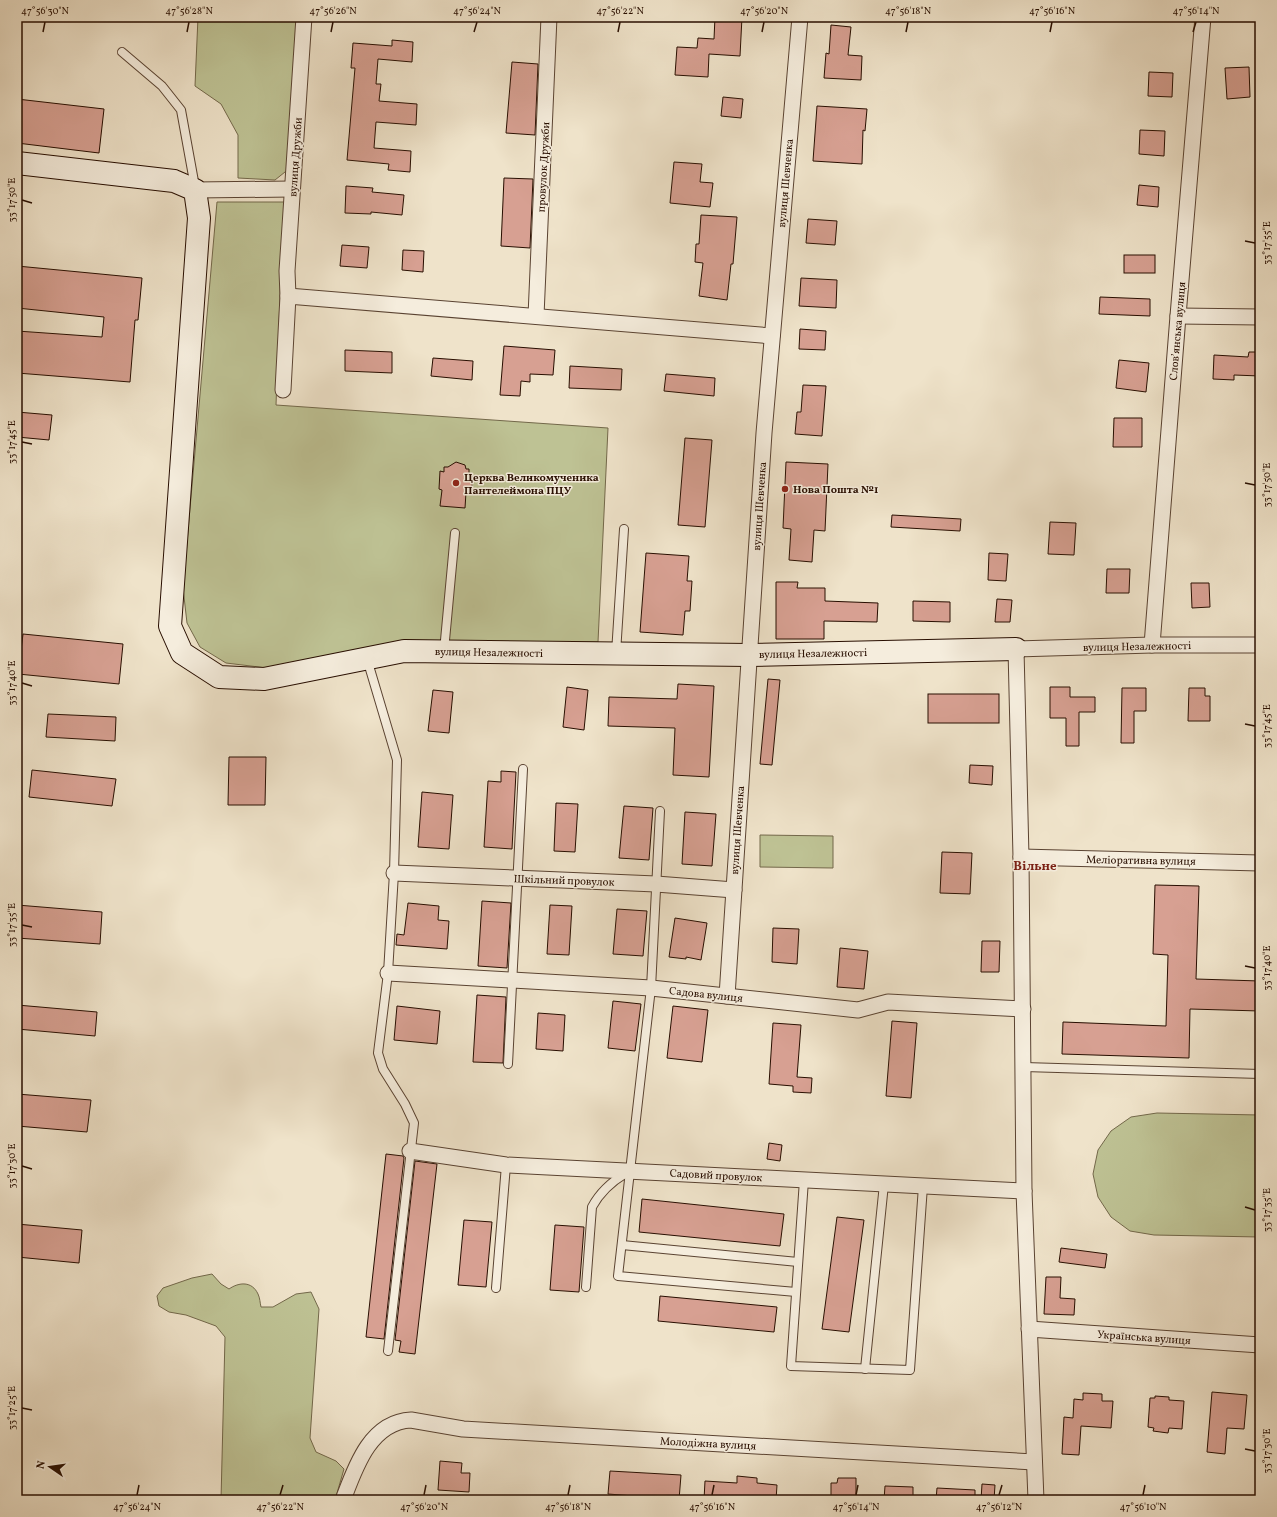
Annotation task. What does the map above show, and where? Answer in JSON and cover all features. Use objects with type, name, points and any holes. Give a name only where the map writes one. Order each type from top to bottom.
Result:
[{"type":"street","name":"вулиця Дружби","points":[[283,390],[288,296],[287,271],[304,17]]},
{"type":"street","name":"провулок Дружби","points":[[536,316],[549,17]]},
{"type":"street","name":"вулиця Шевченка","points":[[727,996],[748,655],[772,336],[800,17]]},
{"type":"street","name":"Словʼянська вулиця","points":[[1152,645],[1203,17]]},
{"type":"street","points":[[17,163],[174,181],[195,190],[292,189]]},
{"type":"street","name":"вулиця Незалежності","points":[[195,190],[199,218],[170,626],[182,653],[219,677],[264,679],[404,652],[748,655],[1152,645],[1260,645]]},
{"type":"street","points":[[288,296],[772,336]]},
{"type":"street","points":[[1178,316],[1260,317]]},
{"type":"street","points":[[1016,648],[1021,857],[1024,1191],[1028,1329],[1036,1500]]},
{"type":"street","name":"Меліоративна вулиця","points":[[1021,857],[1260,863]]},
{"type":"street","name":"Шкільний провулок","points":[[394,873],[656,884],[734,890]]},
{"type":"street","name":"Садова вулиця","points":[[388,973],[651,988],[858,1010],[888,1002],[1023,1009]]},
{"type":"street","name":"Садовий провулок","points":[[410,1151],[506,1164],[1024,1191]]},
{"type":"street","name":"Українська вулиця","points":[[1028,1329],[1260,1345]]},
{"type":"street","name":"Молодіжна вулиця","points":[[343,1500],[353,1472],[366,1448],[385,1428],[402,1420],[463,1429],[1034,1462]]},
{"type":"lane","points":[[122,52],[162,86],[181,110],[195,190]]},
{"type":"lane","points":[[616,654],[624,529]]},
{"type":"lane","points":[[444,652],[455,533]]},
{"type":"lane","points":[[367,658],[398,760],[394,873],[388,973],[378,1053],[383,1069],[414,1123],[388,1351]]},
{"type":"lane","points":[[508,1064],[523,769]]},
{"type":"lane","points":[[660,811],[651,988],[618,1276],[796,1292]]},
{"type":"lane","points":[[1024,1067],[1260,1074]]},
{"type":"lane","points":[[496,1288],[506,1164]]},
{"type":"lane","points":[[586,1286],[592,1207],[598,1196],[605,1188],[614,1180],[630,1171]]},
{"type":"lane","points":[[804,1180],[791,1366],[910,1370],[923,1186]]},
{"type":"lane","points":[[865,1368],[884,1184]]},
{"type":"lane","points":[[622,1245],[798,1262]]},
{"type":"green space","points":[[198,17],[301,17],[290,168],[275,180],[238,178],[238,135],[221,104],[195,86]]},
{"type":"green space","points":[[217,202],[286,202],[281,270],[276,405],[608,428],[598,642],[406,642],[267,668],[226,663],[200,647],[187,623],[183,588]]},
{"type":"green space","points":[[760,835],[833,836],[833,868],[760,867]]},
{"type":"green space","points":[[1157,1113],[1260,1115],[1260,1237],[1154,1235],[1130,1231],[1111,1217],[1098,1197],[1093,1174],[1098,1150],[1111,1131],[1131,1117]]},
{"type":"green space","points":[[212,1274],[221,1284],[229,1289],[241,1284],[252,1287],[259,1296],[261,1307],[273,1307],[296,1294],[311,1292],[319,1309],[310,1438],[316,1452],[336,1461],[344,1469],[335,1500],[221,1500],[225,1337],[216,1326],[186,1315],[169,1312],[159,1306],[157,1296],[163,1288],[192,1278]]},
{"type":"building","points":[[715,17],[742,17],[740,56],[709,54],[708,77],[675,75],[677,47],[697,48],[698,38],[714,39]]},
{"type":"building","points":[[831,25],[851,27],[848,55],[862,56],[861,80],[824,78],[826,53],[829,54]]},
{"type":"building","points":[[392,40],[413,42],[412,62],[378,59],[376,84],[381,84],[379,101],[417,104],[416,125],[376,122],[374,148],[411,151],[410,172],[388,170],[389,164],[347,160],[355,68],[351,68],[353,43],[392,46]]},
{"type":"building","points":[[512,62],[538,64],[535,135],[506,133]]},
{"type":"building","points":[[1249,67],[1250,97],[1227,99],[1225,68]]},
{"type":"building","points":[[1149,72],[1173,73],[1172,97],[1148,96]]},
{"type":"building","points":[[723,97],[743,99],[741,118],[721,116]]},
{"type":"building","points":[[17,99],[104,109],[99,153],[17,143]]},
{"type":"building","points":[[817,106],[867,109],[865,131],[863,130],[862,164],[813,161]]},
{"type":"building","points":[[1140,130],[1165,131],[1164,156],[1139,154]]},
{"type":"building","points":[[674,162],[702,164],[700,182],[713,183],[710,207],[670,203]]},
{"type":"building","points":[[504,178],[533,179],[530,248],[501,246]]},
{"type":"building","points":[[1139,185],[1159,187],[1158,207],[1137,205]]},
{"type":"building","points":[[346,186],[373,188],[372,192],[404,195],[402,215],[371,212],[371,214],[345,213]]},
{"type":"building","points":[[701,215],[737,217],[733,264],[731,264],[727,300],[699,296],[703,263],[695,262],[696,244],[699,244]]},
{"type":"building","points":[[808,219],[837,221],[835,245],[806,243]]},
{"type":"building","points":[[342,245],[369,247],[367,268],[340,266]]},
{"type":"building","points":[[403,250],[424,251],[423,272],[402,270]]},
{"type":"building","points":[[1124,255],[1155,255],[1155,273],[1124,273]]},
{"type":"building","points":[[17,266],[142,278],[138,320],[135,320],[130,382],[17,373],[17,331],[102,337],[104,317],[17,308]]},
{"type":"building","points":[[801,278],[837,280],[836,308],[799,306]]},
{"type":"building","points":[[1100,297],[1150,299],[1150,316],[1099,314]]},
{"type":"building","points":[[800,329],[826,331],[825,350],[799,349]]},
{"type":"building","points":[[504,346],[555,350],[553,375],[530,374],[530,382],[521,381],[520,396],[500,395]]},
{"type":"building","points":[[345,350],[392,352],[392,373],[345,371]]},
{"type":"building","points":[[1249,352],[1260,352],[1260,376],[1234,375],[1234,380],[1213,379],[1214,355],[1248,357]]},
{"type":"building","points":[[433,358],[473,361],[472,380],[431,376]]},
{"type":"building","points":[[1119,360],[1149,363],[1146,392],[1116,388]]},
{"type":"building","points":[[570,366],[622,369],[621,390],[569,388]]},
{"type":"building","points":[[666,374],[715,378],[714,396],[664,391]]},
{"type":"building","points":[[803,385],[826,386],[822,436],[795,434],[797,412],[801,412]]},
{"type":"building","points":[[17,412],[52,415],[49,440],[17,437]]},
{"type":"building","points":[[1114,418],[1142,418],[1142,447],[1113,447]]},
{"type":"building","points":[[685,438],[712,440],[705,527],[678,525]]},
{"type":"building","name":"Церква Великомученика Пантелеймона ПЦУ","points":[[456,462],[465,465],[466,469],[469,469],[469,475],[473,476],[471,493],[466,492],[465,508],[440,506],[442,490],[439,489],[440,471],[444,472],[444,467],[448,467]]},
{"type":"building","points":[[786,462],[828,464],[825,531],[814,530],[812,562],[789,560],[791,529],[783,528]]},
{"type":"building","points":[[892,515],[961,519],[960,531],[891,527]]},
{"type":"building","points":[[1050,522],[1076,523],[1074,555],[1048,554]]},
{"type":"building","points":[[646,553],[689,556],[687,581],[692,581],[690,611],[685,611],[683,635],[640,632]]},
{"type":"building","points":[[989,553],[1008,554],[1006,581],[988,580]]},
{"type":"building","points":[[1107,569],[1130,569],[1129,593],[1106,593]]},
{"type":"building","points":[[776,582],[798,582],[797,588],[825,588],[825,601],[878,603],[877,622],[824,621],[824,639],[776,639]]},
{"type":"building","points":[[1191,583],[1209,583],[1210,607],[1192,608]]},
{"type":"building","points":[[997,599],[1012,600],[1010,622],[995,622]]},
{"type":"building","points":[[913,601],[950,602],[950,622],[913,621]]},
{"type":"building","points":[[23,634],[123,644],[119,684],[18,674]]},
{"type":"building","points":[[768,679],[780,680],[772,765],[760,764]]},
{"type":"building","points":[[678,684],[714,686],[709,777],[673,775],[675,728],[608,726],[609,697],[677,699]]},
{"type":"building","points":[[567,687],[588,690],[584,730],[563,727]]},
{"type":"building","points":[[1050,687],[1070,687],[1070,697],[1095,697],[1095,712],[1079,712],[1079,746],[1066,746],[1066,718],[1050,718]]},
{"type":"building","points":[[1122,688],[1146,688],[1146,711],[1134,711],[1134,743],[1121,743]]},
{"type":"building","points":[[1189,688],[1205,688],[1205,696],[1210,696],[1210,721],[1188,721]]},
{"type":"building","points":[[433,690],[453,692],[449,733],[428,731]]},
{"type":"building","points":[[928,694],[999,694],[999,723],[928,723]]},
{"type":"building","points":[[48,714],[116,717],[115,741],[46,737]]},
{"type":"building","points":[[229,757],[266,757],[265,805],[228,805]]},
{"type":"building","points":[[970,765],[993,766],[992,785],[969,783]]},
{"type":"building","points":[[32,770],[116,779],[112,806],[29,797]]},
{"type":"building","points":[[501,771],[516,772],[512,849],[484,847],[488,781],[501,782]]},
{"type":"building","points":[[422,792],[453,795],[449,849],[418,847]]},
{"type":"building","points":[[556,803],[578,804],[575,852],[554,851]]},
{"type":"building","points":[[624,806],[653,808],[649,860],[619,858]]},
{"type":"building","points":[[685,812],[716,814],[712,866],[682,864]]},
{"type":"building","points":[[942,852],[972,853],[970,894],[940,893]]},
{"type":"building","points":[[1155,885],[1199,886],[1196,979],[1260,981],[1260,1011],[1190,1009],[1189,1058],[1062,1054],[1063,1022],[1166,1026],[1168,955],[1153,954]]},
{"type":"building","points":[[482,901],[511,903],[507,968],[478,966]]},
{"type":"building","points":[[408,903],[439,906],[438,920],[449,921],[447,949],[396,945],[397,934],[404,935]]},
{"type":"building","points":[[17,905],[102,912],[100,944],[17,938]]},
{"type":"building","points":[[550,905],[572,906],[569,955],[547,954]]},
{"type":"building","points":[[617,909],[647,911],[643,956],[613,954]]},
{"type":"building","points":[[675,918],[707,923],[701,960],[686,957],[686,959],[669,957]]},
{"type":"building","points":[[773,928],[799,929],[797,964],[772,962]]},
{"type":"building","points":[[982,941],[1000,941],[999,972],[981,972]]},
{"type":"building","points":[[840,948],[868,951],[864,989],[837,987]]},
{"type":"building","points":[[477,995],[506,997],[503,1063],[473,1062]]},
{"type":"building","points":[[613,1001],[641,1004],[635,1051],[608,1048]]},
{"type":"building","points":[[17,1005],[97,1012],[95,1036],[17,1029]]},
{"type":"building","points":[[397,1006],[440,1011],[437,1044],[394,1040]]},
{"type":"building","points":[[673,1006],[708,1010],[702,1062],[667,1058]]},
{"type":"building","points":[[538,1013],[565,1015],[563,1051],[536,1049]]},
{"type":"building","points":[[892,1021],[917,1023],[911,1098],[886,1096]]},
{"type":"building","points":[[773,1023],[801,1025],[797,1077],[812,1078],[811,1093],[793,1092],[793,1086],[769,1084]]},
{"type":"building","points":[[17,1094],[91,1100],[87,1132],[17,1126]]},
{"type":"building","points":[[769,1143],[782,1145],[780,1161],[767,1159]]},
{"type":"building","points":[[386,1154],[403,1156],[404,1158],[384,1339],[366,1337]]},
{"type":"building","points":[[415,1161],[437,1164],[415,1354],[399,1352],[401,1341],[395,1340]]},
{"type":"building","points":[[642,1199],[784,1214],[780,1246],[639,1232]]},
{"type":"building","points":[[837,1217],[864,1220],[849,1332],[822,1329]]},
{"type":"building","points":[[464,1220],[492,1222],[486,1287],[458,1285]]},
{"type":"building","points":[[17,1224],[82,1230],[79,1263],[17,1257]]},
{"type":"building","points":[[555,1225],[584,1227],[579,1292],[550,1290]]},
{"type":"building","points":[[1061,1248],[1107,1254],[1105,1268],[1059,1262]]},
{"type":"building","points":[[1046,1277],[1061,1277],[1060,1298],[1075,1299],[1074,1315],[1044,1314]]},
{"type":"building","points":[[660,1296],[777,1307],[774,1332],[658,1321]]},
{"type":"building","points":[[1212,1392],[1247,1395],[1244,1429],[1227,1428],[1225,1454],[1207,1452]]},
{"type":"building","points":[[1083,1393],[1102,1394],[1102,1401],[1113,1401],[1111,1428],[1081,1426],[1079,1455],[1062,1454],[1064,1417],[1073,1418],[1074,1399],[1083,1400]]},
{"type":"building","points":[[1155,1396],[1169,1397],[1169,1400],[1184,1401],[1182,1429],[1169,1428],[1168,1433],[1153,1431],[1154,1428],[1148,1427],[1150,1398],[1155,1398]]},
{"type":"building","points":[[440,1461],[462,1463],[461,1473],[470,1473],[469,1492],[438,1490]]},
{"type":"building","points":[[610,1471],[681,1475],[679,1500],[647,1499],[647,1497],[608,1494]]},
{"type":"building","points":[[737,1476],[757,1478],[757,1483],[777,1485],[776,1500],[704,1500],[705,1481],[737,1483]]},
{"type":"building","points":[[838,1478],[856,1478],[856,1500],[831,1500],[831,1483],[837,1483]]},
{"type":"building","points":[[982,1484],[995,1485],[994,1500],[981,1500]]},
{"type":"building","points":[[885,1486],[913,1487],[913,1500],[884,1500]]},
{"type":"building","points":[[937,1488],[975,1490],[975,1500],[936,1500]]},
{"type":"place","name":"Церква Великомученика Пантелеймона ПЦУ","points":[[456,483]]},
{"type":"place","name":"Нова Пошта №1","points":[[785,489]]},
{"type":"district","name":"Вільне","points":[[1035,865]]}]
